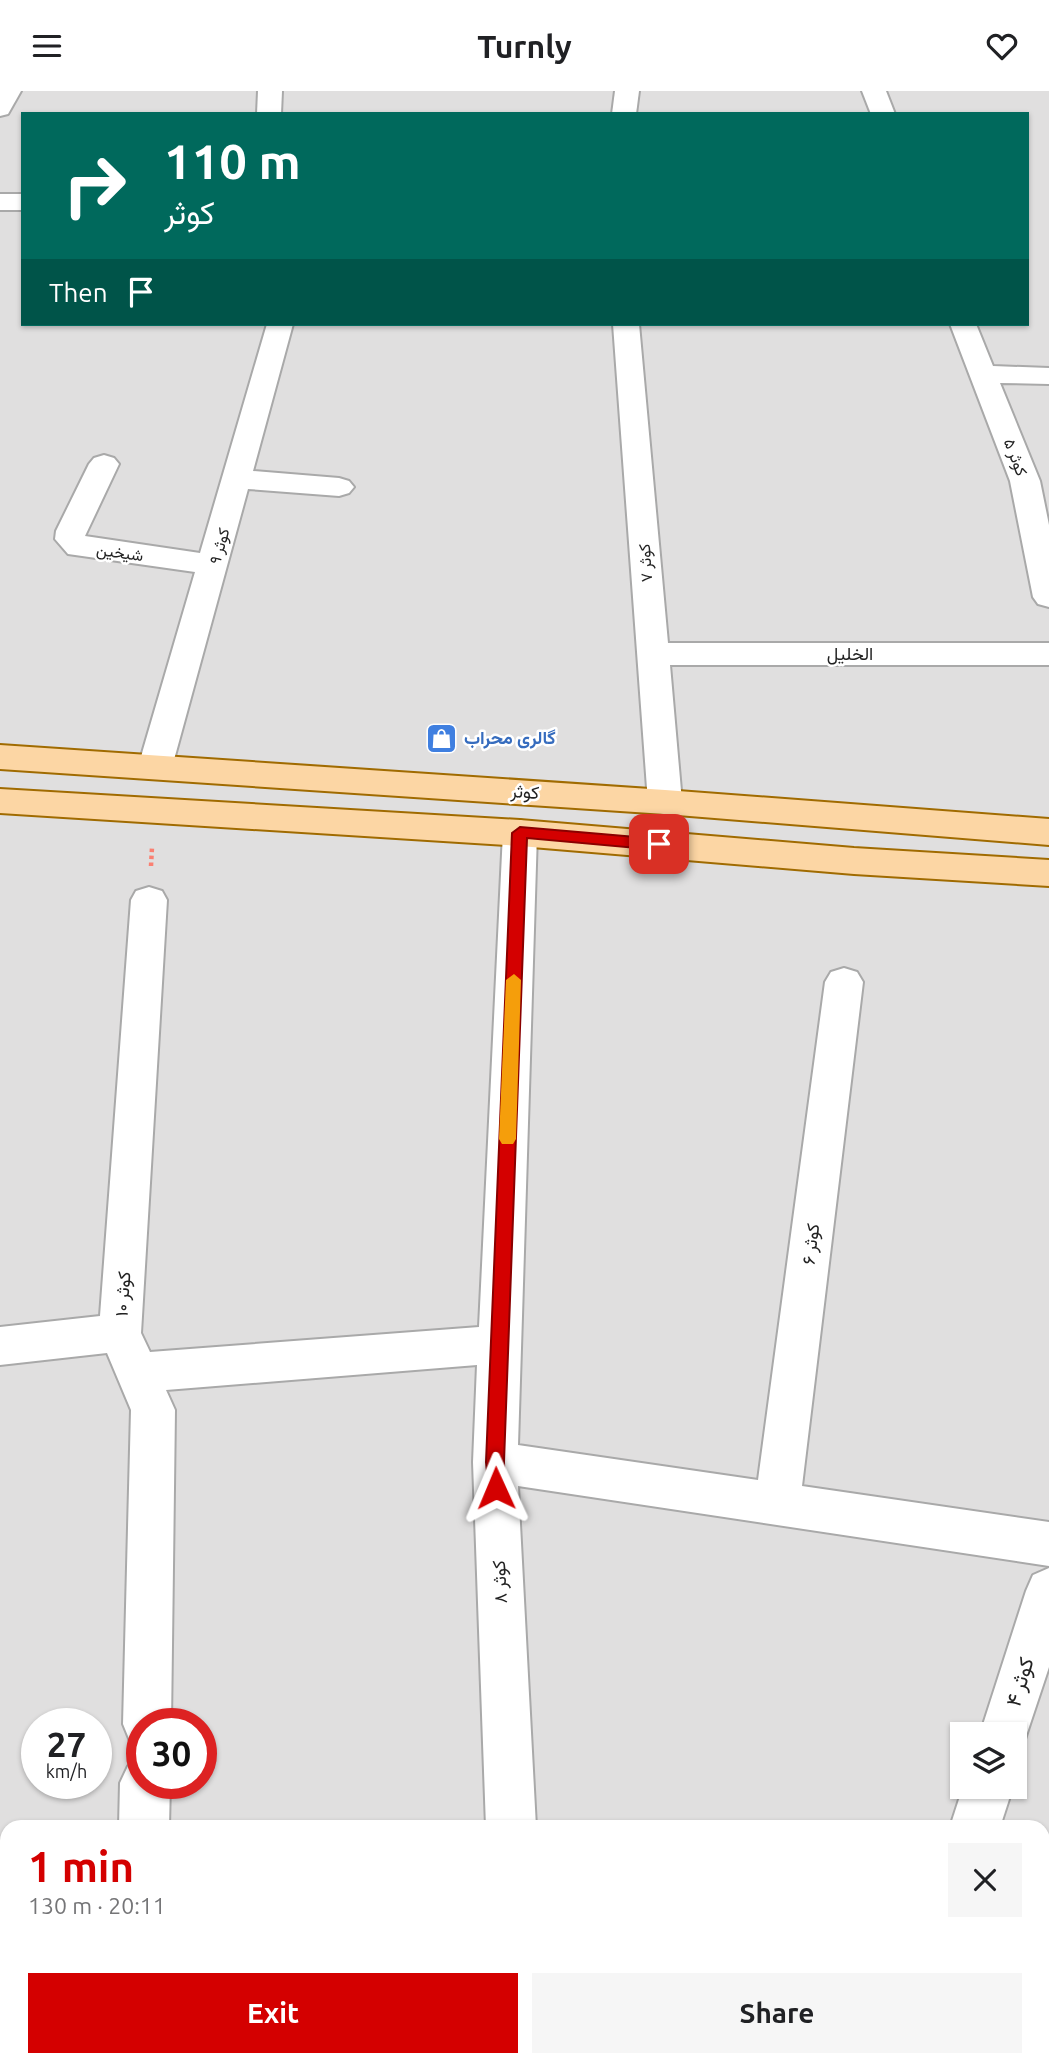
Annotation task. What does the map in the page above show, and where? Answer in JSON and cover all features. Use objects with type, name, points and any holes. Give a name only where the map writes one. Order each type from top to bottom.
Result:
[{"type":"main road","name":"کوثر","points":[[0,757],[665,801],[1049,832]]},
{"type":"main road","points":[[0,801],[520,833],[854,861],[1049,873]]},
{"type":"street","points":[[0,109],[9,91]]},
{"type":"street","points":[[269,112],[270,91]]},
{"type":"street","points":[[624,112],[626,91]]},
{"type":"street","points":[[874,91],[882,112]]},
{"type":"street","points":[[0,202],[21,202]]},
{"type":"street","name":"کوثر ۹","points":[[155,767],[279,326]]},
{"type":"street","name":"کوثر ۷","points":[[626,326],[665,801]]},
{"type":"street","name":"کوثر ۵","points":[[964,326],[983,374],[1037,482],[1049,597]]},
{"type":"street","points":[[983,374],[1049,376]]},
{"type":"street","name":"شیخین","points":[[104,464],[71,531],[70,539],[79,547],[214,565]]},
{"type":"street","points":[[238,479],[339,487]]},
{"type":"street","name":"الخلیل","points":[[652,654],[1049,654]]},
{"type":"street","name":"کوثر ۸","points":[[511,1820],[495,1462],[520,833]]},
{"type":"street","name":"کوثر ۱۰","points":[[147,1708],[153,1411],[120,1333],[149,899]]},
{"type":"street","name":"کوثر ۶","points":[[777,1505],[844,982]]},
{"type":"street","points":[[0,1346],[120,1333]]},
{"type":"street","points":[[136,1373],[499,1344]]},
{"type":"street","points":[[495,1462],[1049,1544]]},
{"type":"street","name":"کوثر ۴","points":[[1009,1722],[1041,1646],[1049,1591]]},
{"type":"street","points":[[144,1820],[145,1799]]},
{"type":"street","points":[[977,1820],[984,1799]]},
{"type":"path","points":[[149,899],[153,811]]},
{"type":"shaded area","points":[[0,91],[1049,91],[1049,1820],[0,1820]]},
{"type":"slow traffic","points":[[507,1139],[514,980]]},
{"type":"place","name":"گالری محراب","points":[[441,738]]},
{"type":"route","points":[[496,1488],[520,833],[659,844]]}]
